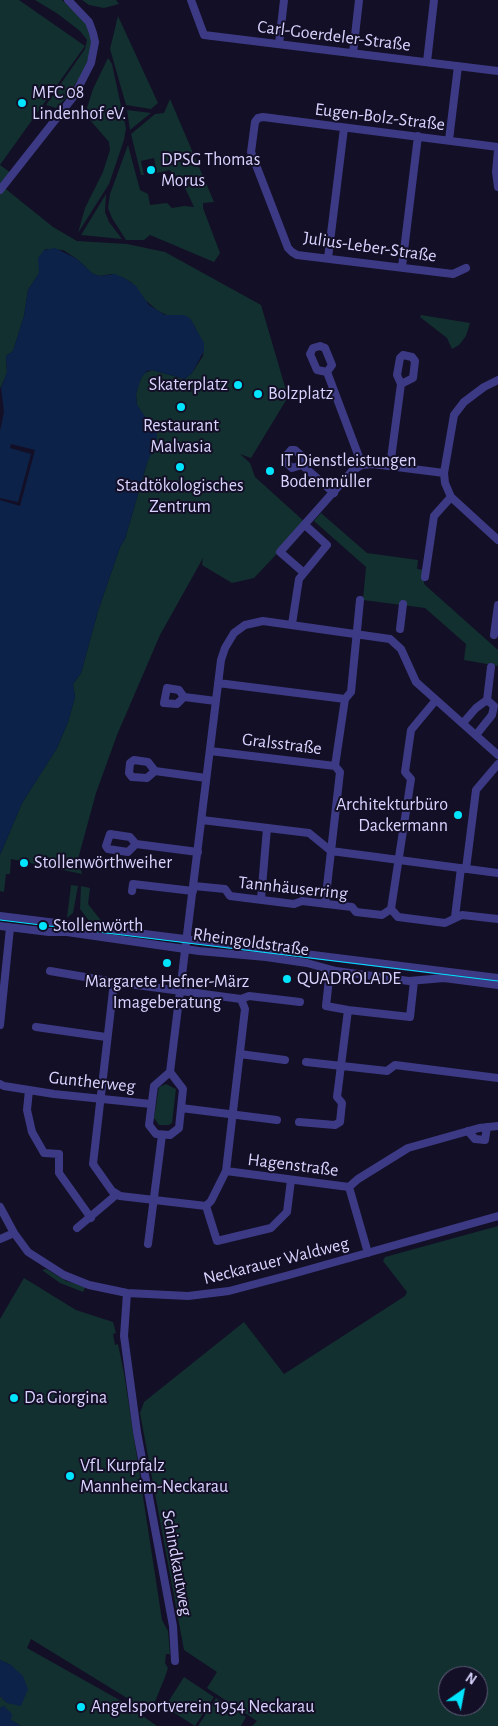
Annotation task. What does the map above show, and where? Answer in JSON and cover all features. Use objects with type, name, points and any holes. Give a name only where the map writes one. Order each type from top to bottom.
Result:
[{"type":"street","points":[[0,190],[74,96],[91,63],[95,42],[93,33],[88,22],[68,0]]},
{"type":"street","name":"Carl-Goerdeler-Straße","points":[[191,0],[204,35],[498,71]]},
{"type":"street","points":[[279,44],[284,0]]},
{"type":"street","points":[[353,53],[359,0]]},
{"type":"street","points":[[427,62],[434,0]]},
{"type":"street","points":[[449,140],[458,66]]},
{"type":"street","name":"Eugen-Bolz-Straße","points":[[258,118],[418,136],[498,148]]},
{"type":"street","name":"Julius-Leber-Straße","points":[[258,118],[255,122],[251,152],[288,248],[297,255],[454,274],[466,268]]},
{"type":"street","points":[[328,258],[344,128]]},
{"type":"street","points":[[402,267],[418,136]]},
{"type":"street","points":[[498,148],[496,172],[498,187]]},
{"type":"street","points":[[327,372],[362,465]]},
{"type":"street","points":[[498,380],[471,397],[454,414],[444,473],[445,484],[452,498],[498,540]]},
{"type":"street","points":[[390,466],[402,384]]},
{"type":"street","points":[[302,465],[334,493]]},
{"type":"street","points":[[303,572],[280,552],[354,470],[362,465],[390,466],[444,473]]},
{"type":"street","points":[[425,577],[434,516],[452,498]]},
{"type":"street","points":[[292,624],[297,583],[303,572],[327,545],[305,525]]},
{"type":"street","points":[[218,683],[345,699],[351,692],[360,600]]},
{"type":"street","points":[[400,629],[403,604]]},
{"type":"street","points":[[494,636],[498,605]]},
{"type":"street","points":[[170,1072],[183,1089],[179,1128],[170,1135],[156,1134],[149,1125],[151,1104],[154,1086],[170,1072],[218,683],[224,648],[234,633],[245,625],[257,621],[358,632],[386,637],[394,641],[401,649],[413,679],[498,755]]},
{"type":"street","points":[[463,723],[476,708],[487,700],[491,667]]},
{"type":"street","points":[[184,697],[216,701]]},
{"type":"street","name":"Gralsstraße","points":[[210,751],[335,766],[345,699]]},
{"type":"street","points":[[436,700],[411,730],[405,772],[411,779],[400,860],[396,868],[391,908],[398,917],[445,923],[462,915],[498,919]]},
{"type":"street","points":[[476,735],[492,715],[494,706],[487,700]]},
{"type":"street","points":[[455,917],[476,790],[498,764]]},
{"type":"street","points":[[325,904],[340,772],[335,766]]},
{"type":"street","points":[[155,771],[206,778]]},
{"type":"street","points":[[202,820],[310,834],[331,851],[498,873]]},
{"type":"street","points":[[261,898],[266,828]]},
{"type":"street","points":[[136,844],[198,852]]},
{"type":"street","name":"Tannhäuserring","points":[[132,891],[133,884],[225,890],[230,896],[261,898],[294,904],[302,900],[352,907],[356,912],[382,915],[391,908]]},
{"type":"street","name":"Rheingoldstraße","points":[[0,916],[307,963],[330,970],[414,981],[444,978],[498,985]]},
{"type":"street","name":"Rheingoldstraße","points":[[0,926],[498,978]]},
{"type":"street","points":[[0,1025],[10,928]]},
{"type":"street","points":[[330,970],[326,1006],[348,1010],[410,1017],[414,981]]},
{"type":"street","points":[[50,971],[114,982],[241,999],[249,996],[300,1002]]},
{"type":"street","points":[[114,982],[106,1037],[93,1164],[116,1195],[206,1206]]},
{"type":"street","points":[[206,1206],[211,1201],[226,1171],[245,1009],[241,999]]},
{"type":"street","points":[[299,1122],[335,1125],[340,1122],[342,1102],[337,1097],[348,1010]]},
{"type":"street","points":[[36,1027],[106,1037]]},
{"type":"street","points":[[240,1054],[285,1060]]},
{"type":"street","points":[[306,1062],[387,1071],[395,1065],[498,1078]]},
{"type":"street","name":"Guntherweg","points":[[0,1084],[29,1090],[151,1104]]},
{"type":"street","name":"Guntherweg","points":[[29,1090],[26,1110],[32,1132],[44,1152],[59,1154],[59,1173],[91,1218]]},
{"type":"street","points":[[181,1108],[278,1120]]},
{"type":"street","points":[[349,1187],[358,1179],[408,1148],[468,1131],[498,1126]]},
{"type":"street","points":[[468,1131],[475,1139],[485,1140],[486,1127]]},
{"type":"street","points":[[148,1244],[162,1135]]},
{"type":"street","name":"Hagenstraße","points":[[226,1171],[349,1187],[368,1253]]},
{"type":"street","points":[[206,1206],[217,1241],[271,1228],[286,1212],[291,1180]]},
{"type":"street","points":[[77,1228],[116,1195]]},
{"type":"street","name":"Neckarauer Waldweg","points":[[0,1207],[14,1234],[36,1258],[64,1275],[89,1285],[127,1293],[155,1296],[203,1295],[289,1275],[498,1216]]},
{"type":"street","points":[[0,1239],[14,1234]]},
{"type":"street","name":"Schindkautweg","points":[[127,1293],[124,1336],[137,1432],[171,1616],[176,1649],[174,1661]]},
{"type":"green space","name":"MFC 08 Lindenhof eV.","points":[[0,0],[19,0],[85,46],[0,165]]},
{"type":"green space","points":[[35,0],[62,0],[83,20],[91,31],[92,52],[82,74],[65,99],[56,108],[46,105],[85,49],[87,40],[80,31],[58,14]]},
{"type":"green space","points":[[82,0],[116,0],[119,4],[104,8],[89,5]]},
{"type":"green space","points":[[118,16],[158,103],[151,109],[126,105],[110,49]]},
{"type":"green space","points":[[108,58],[112,64],[126,128],[124,140],[109,184],[78,233],[85,208],[103,172],[110,150],[109,142],[90,120],[86,111],[93,89]]},
{"type":"green space","points":[[170,99],[214,202],[203,203],[203,208],[220,253],[214,262],[150,235],[144,240],[126,240],[108,208],[110,194],[128,145],[140,190],[148,194],[150,205],[167,203],[172,208],[194,207],[179,175],[173,177],[170,170],[157,173],[154,158],[141,161],[144,175],[141,175],[131,134],[155,114],[164,113]]},
{"type":"green space","points":[[127,110],[151,113],[130,130]]},
{"type":"green space","points":[[0,165],[11,173],[2,186],[53,227],[77,241],[127,244],[165,252],[261,305],[288,397],[251,458],[240,454],[250,463],[255,477],[306,523],[254,578],[232,583],[202,565],[203,558],[160,635],[117,735],[96,793],[78,859],[82,874],[11,859],[10,874],[6,874],[4,892],[0,891],[0,855],[22,803],[57,748],[68,722],[75,697],[73,684],[81,673],[98,611],[120,547],[125,539],[147,463],[157,436],[137,405],[136,394],[139,383],[143,374],[152,370],[185,379],[192,373],[203,356],[204,346],[194,325],[180,315],[169,316],[158,311],[143,298],[132,283],[124,278],[111,274],[100,276],[93,274],[77,259],[63,250],[45,249],[39,273],[28,290],[24,316],[13,351],[6,356],[7,373],[0,389]]},
{"type":"green space","points":[[106,194],[105,212],[109,222],[122,239],[81,235]]},
{"type":"green space","points":[[421,315],[470,323],[466,336],[459,345],[452,349],[447,338],[420,317]]},
{"type":"green space","points":[[321,513],[367,553],[418,560],[417,569],[426,570],[424,584],[498,650],[498,666],[464,660],[466,644],[425,608],[363,600],[366,567],[314,521]]},
{"type":"green space","points":[[71,885],[78,886],[73,913],[67,918]]},
{"type":"green space","points":[[81,886],[90,888],[88,904],[103,923],[89,921],[80,909]]},
{"type":"green space","points":[[166,1084],[176,1089],[172,1123],[169,1125],[159,1125],[154,1118],[159,1087]]},
{"type":"green space","points":[[498,1226],[498,1726],[252,1726],[257,1721],[207,1688],[217,1672],[184,1650],[140,1413],[144,1402],[244,1322],[284,1374],[405,1296],[407,1292],[383,1261],[385,1257]]},
{"type":"green space","points":[[46,1269],[66,1281],[85,1287],[83,1292],[60,1283],[42,1270]]},
{"type":"green space","name":"VfL Kurpfalz Mannheim-Neckarau","points":[[24,1278],[76,1310],[113,1322],[116,1333],[113,1334],[115,1345],[118,1344],[124,1373],[162,1620],[168,1631],[170,1654],[166,1654],[165,1663],[168,1668],[152,1709],[148,1711],[31,1639],[27,1648],[123,1702],[157,1726],[21,1726],[11,1720],[4,1706],[0,1708],[0,1696],[7,1703],[11,1665],[0,1660],[0,1319]]},
{"type":"green space","points":[[184,1677],[214,1697],[195,1726],[165,1707]]},
{"type":"green space","points":[[216,1698],[246,1717],[241,1726],[198,1726]]},
{"type":"water","name":"Stollenwörthweiher","points":[[55,248],[77,259],[93,274],[100,276],[115,274],[124,278],[136,286],[149,305],[165,315],[184,315],[190,318],[204,343],[204,351],[192,373],[185,379],[152,370],[147,371],[141,378],[136,394],[137,405],[157,433],[157,441],[147,463],[125,539],[120,547],[98,611],[81,673],[73,684],[75,697],[68,722],[57,748],[22,803],[0,855],[0,431],[4,412],[1,388],[7,372],[6,356],[13,351],[24,316],[28,290],[39,273],[38,258],[44,250]]},
{"type":"water","points":[[0,1660],[11,1665],[23,1676],[28,1689],[21,1706],[7,1703],[0,1696]]},
{"type":"water","points":[[4,1706],[12,1714],[11,1720],[21,1726],[0,1726],[0,1708]]},
{"type":"pier","points":[[11,444],[35,450],[20,506],[0,500],[0,498],[18,502],[31,454],[10,448]]},
{"type":"tram line","points":[[0,920],[498,981]]},
{"type":"place","name":"MFC 08 Lindenhof eV.","points":[[22,103]]},
{"type":"place","name":"DPSG Thomas Morus","points":[[151,170]]},
{"type":"place","name":"Skaterplatz","points":[[238,385]]},
{"type":"place","name":"Bolzplatz","points":[[258,394]]},
{"type":"place","name":"Restaurant Malvasia","points":[[181,407]]},
{"type":"place","name":"Stadtökologisches Zentrum","points":[[180,467]]},
{"type":"place","name":"IT Dienstleistungen Bodenmüller","points":[[270,471]]},
{"type":"place","name":"Architekturbüro Dackermann","points":[[458,815]]},
{"type":"place","name":"Stollenwörthweiher","points":[[24,863]]},
{"type":"place","name":"Stollenwörth","points":[[43,926]]},
{"type":"place","name":"Margarete Hefner-März Imageberatung","points":[[167,963]]},
{"type":"place","name":"QUADROLADE","points":[[287,979]]},
{"type":"place","name":"Da Giorgina","points":[[14,1398]]},
{"type":"place","name":"VfL Kurpfalz Mannheim-Neckarau","points":[[70,1476]]},
{"type":"place","name":"Angelsportverein 1954 Neckarau","points":[[81,1707]]}]
